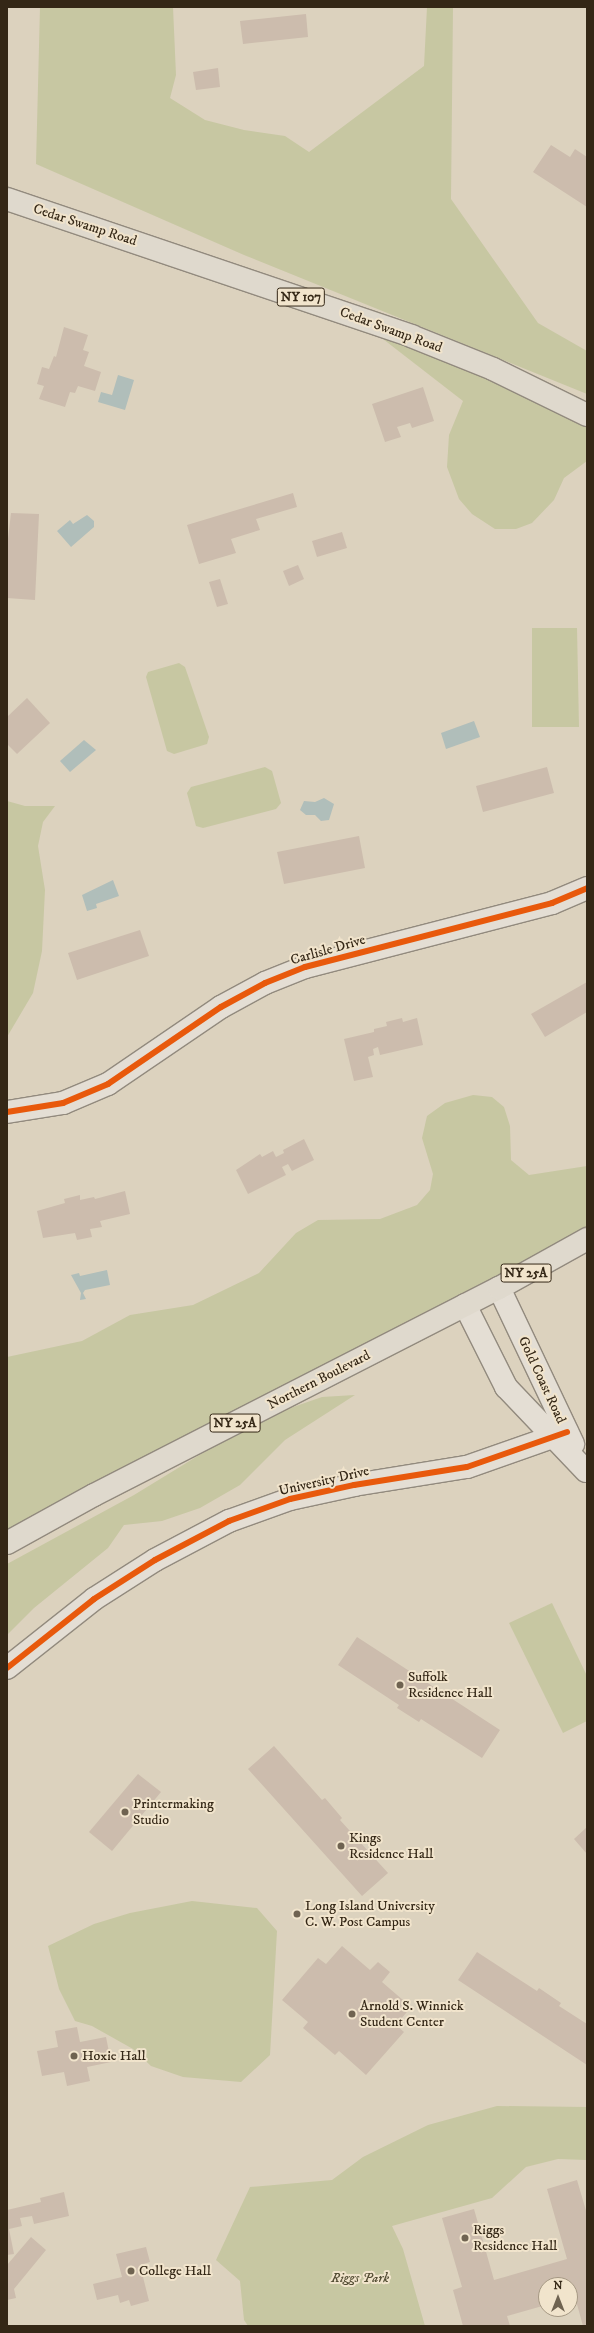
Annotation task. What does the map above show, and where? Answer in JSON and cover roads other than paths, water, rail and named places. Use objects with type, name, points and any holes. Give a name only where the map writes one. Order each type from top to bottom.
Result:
[{"type":"main road","name":"Cedar Swamp Road","points":[[8,203],[411,336],[493,369],[587,415]]},
{"type":"main road","name":"Northern Boulevard","points":[[7,1543],[94,1495],[499,1288],[587,1239]]},
{"type":"street","name":"Carlisle Drive","points":[[7,1112],[63,1103],[108,1084],[221,1007],[265,983],[305,967],[552,903],[587,888]]},
{"type":"street","name":"Gold Coast Road","points":[[499,1288],[561,1434],[587,1472]]},
{"type":"street","name":"Gold Coast Road","points":[[465,1305],[506,1387],[561,1434]]},
{"type":"street","name":"University Drive","points":[[7,1668],[94,1599],[155,1560],[229,1521],[290,1499],[354,1485],[467,1467],[561,1434]]},
{"type":"place","name":"Suffolk Residence Hall","points":[[400,1685]]},
{"type":"place","name":"Printermaking Studio","points":[[125,1812]]},
{"type":"place","name":"Kings Residence Hall","points":[[341,1846]]},
{"type":"place","name":"Long Island University C. W. Post Campus","points":[[297,1914]]},
{"type":"place","name":"Arnold S. Winnick Student Center","points":[[352,2014]]},
{"type":"place","name":"Hoxie Hall","points":[[74,2056]]},
{"type":"place","name":"Riggs Residence Hall","points":[[465,2238]]},
{"type":"place","name":"College Hall","points":[[131,2271]]},
{"type":"park label","name":"Riggs Park","points":[[360,2278]]}]
